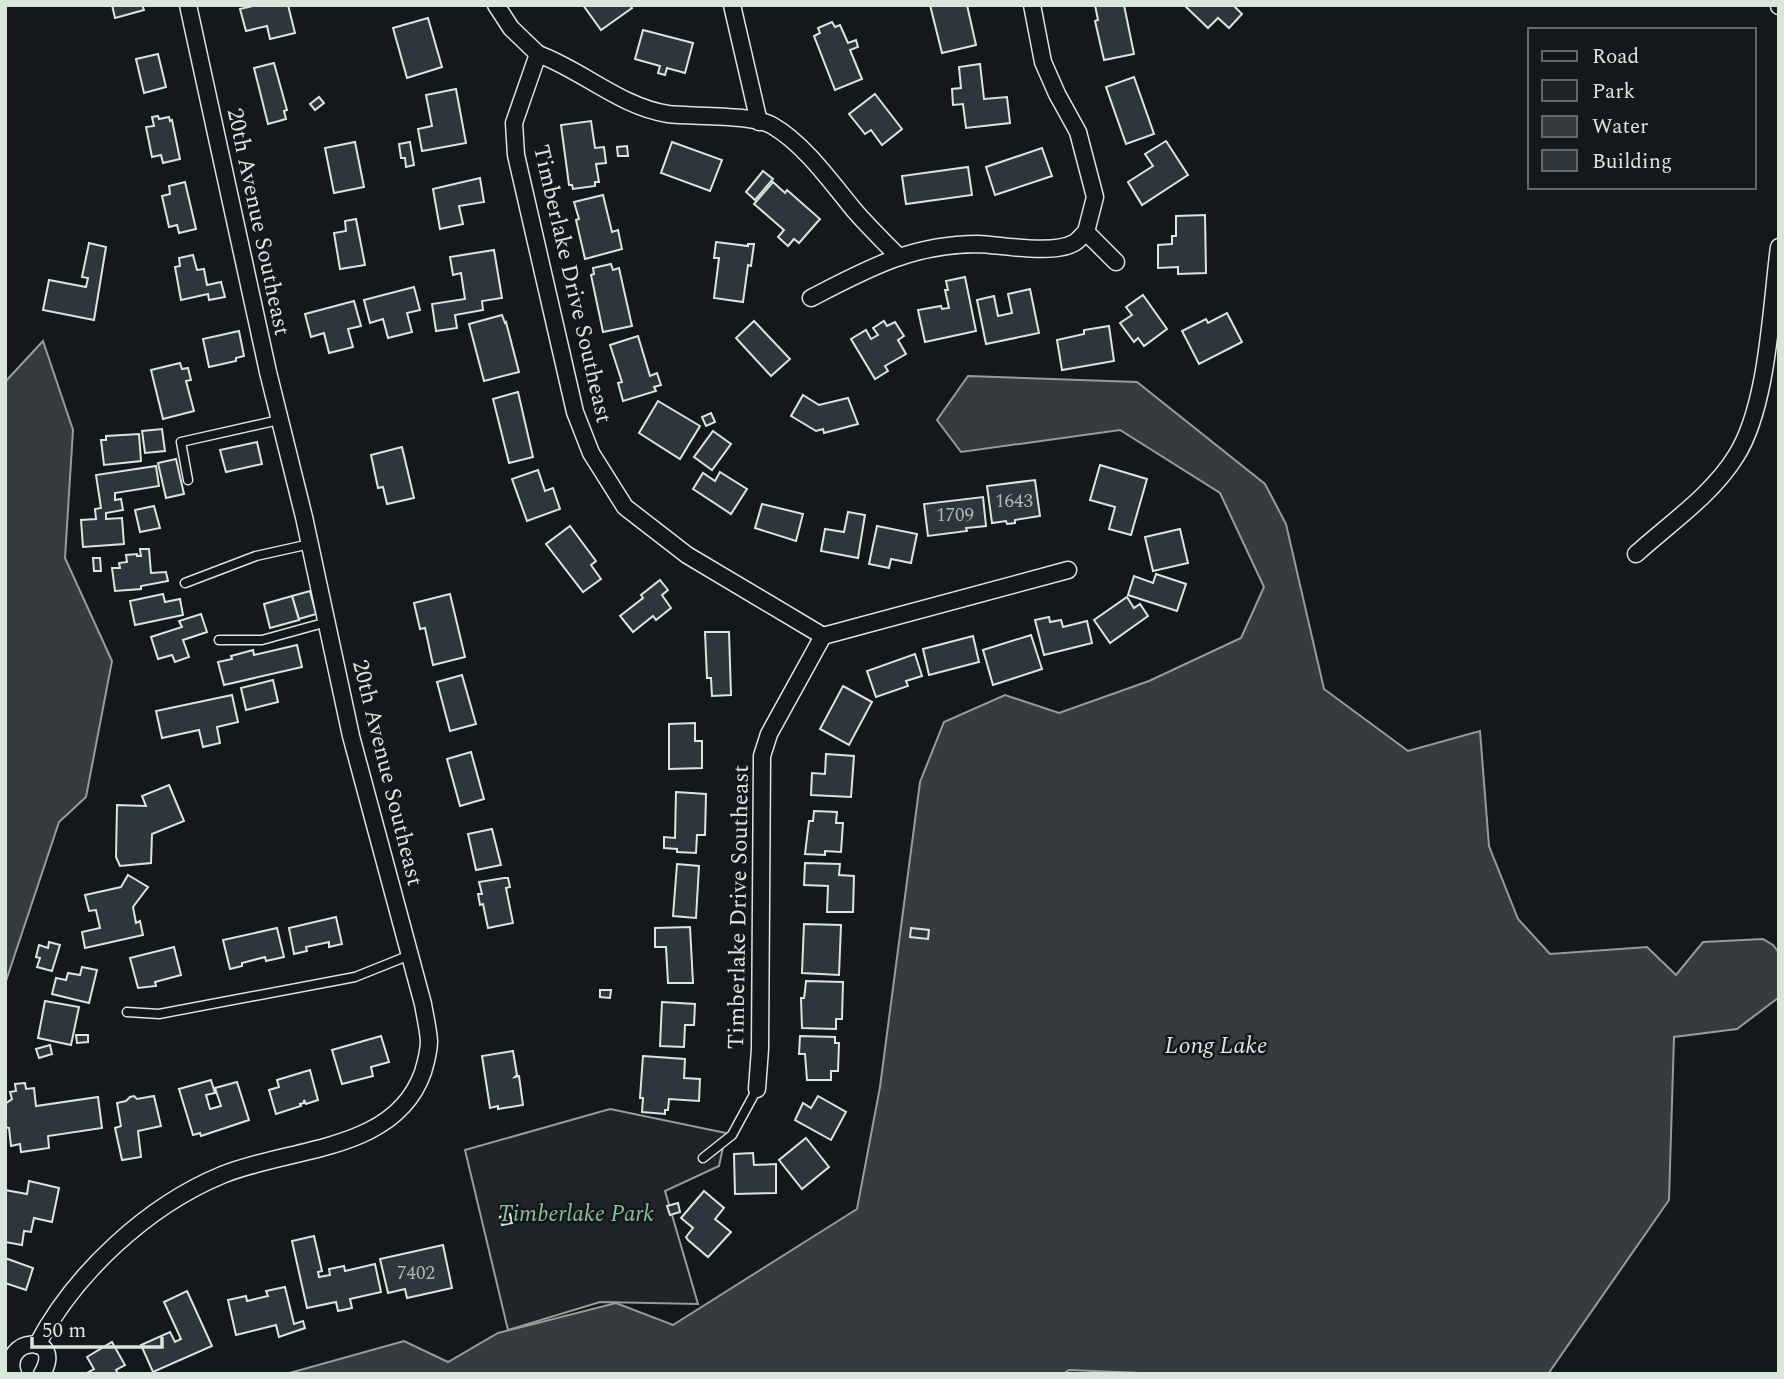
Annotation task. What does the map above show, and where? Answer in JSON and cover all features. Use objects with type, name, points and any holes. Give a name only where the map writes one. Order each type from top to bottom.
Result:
[{"type":"street","name":"20th Avenue Southeast","points":[[37,1345],[47,1325],[80,1280],[143,1222],[187,1192],[224,1174],[355,1137],[397,1112],[411,1097],[418,1084],[426,1063],[429,1042],[423,1004],[358,764],[188,5]]},
{"type":"street","points":[[496,5],[511,28],[538,54],[558,61],[628,101],[664,113],[738,118],[772,124],[824,172],[874,233],[898,256]]},
{"type":"street","points":[[732,5],[759,122]]},
{"type":"street","points":[[811,298],[898,256],[941,246],[978,244],[1052,248],[1073,244],[1086,232],[1095,197],[1078,132],[1043,62],[1032,5]]},
{"type":"street","name":"Timberlake Drive Southeast","points":[[538,54],[514,123],[516,155],[575,412],[591,453],[625,507],[646,525],[687,555],[823,636],[769,734],[762,756],[760,1049],[757,1089]]},
{"type":"street","points":[[1086,232],[1116,262]]},
{"type":"street","points":[[1636,554],[1709,489],[1735,458],[1749,430],[1761,390],[1779,247]]},
{"type":"street","points":[[823,636],[1068,570]]},
{"type":"street","points":[[13,1374],[9,1362],[13,1350],[24,1343],[37,1345],[45,1355],[47,1361],[42,1374]]},
{"type":"lane","points":[[188,480],[181,442],[279,420]]},
{"type":"lane","points":[[185,583],[256,556],[310,544]]},
{"type":"lane","points":[[219,640],[262,640],[327,622]]},
{"type":"lane","points":[[127,1012],[159,1014],[355,977],[410,955]]},
{"type":"lane","points":[[703,1158],[732,1135],[757,1089]]},
{"type":"green space","name":"Timberlake Park","points":[[610,1109],[726,1133],[719,1166],[665,1191],[698,1304],[600,1302],[508,1330],[465,1150]]},
{"type":"water","points":[[43,341],[73,430],[65,558],[112,661],[86,797],[59,822],[5,984],[5,382]]},
{"type":"water","name":"Long Lake","points":[[968,376],[1137,382],[1265,484],[1286,524],[1324,689],[1408,751],[1480,731],[1489,846],[1518,919],[1550,954],[1647,947],[1676,975],[1703,942],[1763,939],[1773,945],[1779,953],[1778,998],[1737,1029],[1674,1037],[1669,1200],[1548,1374],[1165,1374],[1069,1370],[1063,1374],[286,1374],[404,1341],[448,1362],[498,1333],[616,1303],[673,1325],[857,1209],[880,1087],[920,782],[944,722],[1005,695],[1059,713],[1149,681],[1241,638],[1264,587],[1220,493],[1120,430],[961,452],[937,420]]},
{"type":"building","points":[[112,5],[142,5],[144,10],[115,18]]},
{"type":"building","points":[[257,5],[288,5],[295,33],[270,39],[267,26],[246,31],[240,9]]},
{"type":"building","points":[[583,5],[630,5],[632,8],[601,30]]},
{"type":"building","points":[[930,5],[967,5],[976,45],[942,53]]},
{"type":"building","points":[[1095,5],[1124,5],[1134,54],[1104,60],[1095,21],[1098,20]]},
{"type":"building","points":[[1184,5],[1233,5],[1242,14],[1229,28],[1218,18],[1208,28]]},
{"type":"building","points":[[428,18],[442,67],[407,78],[393,28]]},
{"type":"building","points":[[832,22],[835,27],[840,25],[848,43],[856,40],[858,47],[850,50],[862,79],[835,90],[814,36],[820,33],[818,28]]},
{"type":"building","points":[[643,30],[693,43],[685,73],[667,68],[665,75],[658,73],[660,66],[635,59]]},
{"type":"building","points":[[158,54],[166,87],[144,93],[136,59]]},
{"type":"building","points":[[274,63],[287,110],[284,111],[286,119],[268,124],[254,68]]},
{"type":"building","points":[[980,64],[984,99],[1007,97],[1010,123],[966,128],[963,104],[953,105],[952,89],[961,88],[959,67]]},
{"type":"building","points":[[1134,77],[1154,134],[1126,144],[1106,87]]},
{"type":"building","points":[[456,89],[466,143],[422,151],[418,129],[432,126],[426,95]]},
{"type":"building","points":[[875,94],[902,129],[882,145],[871,130],[865,134],[849,114]]},
{"type":"building","points":[[319,97],[324,103],[315,110],[310,104]]},
{"type":"building","points":[[158,116],[159,119],[169,117],[170,121],[172,120],[180,159],[163,163],[161,155],[152,157],[146,127],[154,126],[152,117]]},
{"type":"building","points":[[591,121],[595,148],[604,147],[606,163],[596,164],[599,182],[595,182],[595,186],[573,189],[572,185],[569,185],[561,125]]},
{"type":"building","points":[[1166,141],[1188,175],[1142,205],[1128,182],[1153,166],[1145,154]]},
{"type":"building","points":[[355,142],[364,187],[334,193],[325,148]]},
{"type":"building","points":[[410,142],[414,165],[406,167],[405,158],[401,158],[399,144]]},
{"type":"building","points":[[672,142],[722,160],[710,191],[661,173]]},
{"type":"building","points":[[627,146],[628,156],[618,156],[617,147]]},
{"type":"building","points":[[1042,148],[1052,176],[995,195],[986,167]]},
{"type":"building","points":[[968,167],[972,195],[906,204],[902,176]]},
{"type":"building","points":[[763,171],[773,179],[755,200],[746,192]]},
{"type":"building","points":[[480,178],[484,202],[459,206],[463,224],[440,229],[433,189]]},
{"type":"building","points":[[185,182],[196,229],[179,233],[177,225],[169,227],[162,196],[170,194],[169,186]]},
{"type":"building","points":[[773,182],[785,193],[787,190],[820,219],[799,243],[794,239],[788,246],[778,237],[784,230],[754,204]]},
{"type":"building","points":[[603,195],[612,232],[618,230],[622,249],[585,259],[574,202]]},
{"type":"building","points":[[1205,215],[1206,273],[1178,274],[1178,267],[1158,268],[1158,245],[1172,244],[1172,236],[1176,236],[1176,216]]},
{"type":"building","points":[[356,219],[365,265],[340,269],[334,233],[346,231],[345,221]]},
{"type":"building","points":[[716,242],[748,246],[754,244],[743,302],[714,298],[719,258],[714,258]]},
{"type":"building","points":[[89,243],[106,247],[94,320],[43,310],[49,280],[86,287],[88,278],[82,277]]},
{"type":"building","points":[[494,250],[502,298],[482,301],[483,310],[455,315],[457,328],[436,331],[432,304],[465,299],[461,273],[453,275],[450,257]]},
{"type":"building","points":[[193,255],[197,270],[204,269],[207,285],[221,282],[225,297],[209,300],[208,294],[181,300],[175,267],[180,266],[179,258]]},
{"type":"building","points":[[611,264],[613,270],[619,268],[632,326],[603,332],[591,275],[594,274],[593,268]]},
{"type":"building","points":[[965,277],[976,331],[925,342],[918,310],[941,306],[942,309],[949,308],[946,281]]},
{"type":"building","points":[[414,287],[420,310],[407,313],[412,332],[388,338],[383,319],[370,323],[364,300]]},
{"type":"building","points":[[1030,289],[1039,333],[986,344],[977,300],[994,296],[998,316],[1012,313],[1008,294]]},
{"type":"building","points":[[1143,295],[1167,329],[1144,346],[1138,338],[1134,342],[1120,323],[1132,315],[1126,307]]},
{"type":"building","points":[[354,301],[361,326],[348,329],[353,347],[329,353],[324,333],[311,337],[305,314]]},
{"type":"building","points":[[1227,313],[1242,342],[1199,364],[1182,331],[1206,319],[1208,323]]},
{"type":"building","points":[[502,315],[519,372],[484,381],[469,324]]},
{"type":"building","points":[[754,321],[790,359],[771,376],[736,338]]},
{"type":"building","points":[[884,321],[887,326],[895,322],[904,336],[898,340],[906,354],[885,366],[888,371],[875,379],[851,339],[866,330],[871,339],[878,335],[873,328]]},
{"type":"building","points":[[1109,326],[1114,361],[1062,370],[1057,340],[1084,334],[1084,330]]},
{"type":"building","points":[[239,331],[244,356],[236,358],[236,361],[209,367],[203,339]]},
{"type":"building","points":[[638,336],[650,376],[657,373],[661,385],[654,387],[656,391],[623,401],[618,383],[622,382],[610,345]]},
{"type":"building","points":[[180,363],[182,369],[188,368],[191,380],[186,381],[194,411],[163,419],[151,370]]},
{"type":"building","points":[[518,392],[533,457],[509,463],[493,399]]},
{"type":"building","points":[[803,395],[819,405],[848,398],[858,424],[824,433],[823,429],[816,431],[791,416]]},
{"type":"building","points":[[658,401],[700,426],[680,459],[639,433]]},
{"type":"building","points":[[711,413],[715,422],[706,426],[702,417]]},
{"type":"building","points":[[162,429],[165,451],[145,453],[142,431]]},
{"type":"building","points":[[713,431],[731,444],[712,470],[694,457]]},
{"type":"building","points":[[139,434],[141,461],[104,465],[101,440],[106,440],[106,436]]},
{"type":"building","points":[[257,442],[262,464],[226,472],[220,450]]},
{"type":"building","points":[[402,447],[414,498],[387,504],[383,487],[378,488],[371,455]]},
{"type":"building","points":[[176,459],[184,494],[166,498],[158,463]]},
{"type":"building","points":[[1100,465],[1147,479],[1131,535],[1109,529],[1115,507],[1090,500]]},
{"type":"building","points":[[156,466],[159,486],[115,493],[115,500],[121,499],[123,510],[106,513],[106,519],[122,518],[124,544],[83,547],[81,520],[96,519],[95,509],[101,508],[96,475]]},
{"type":"building","points":[[538,470],[545,491],[553,488],[560,509],[527,521],[512,479]]},
{"type":"building","points":[[720,472],[747,489],[731,514],[693,489],[703,473],[715,481]]},
{"type":"building","points":[[1035,480],[1040,516],[1015,520],[1015,523],[992,523],[987,486]]},
{"type":"building","points":[[983,497],[986,526],[928,536],[924,504]]},
{"type":"building","points":[[762,504],[803,514],[796,541],[755,528]]},
{"type":"building","points":[[154,506],[160,528],[140,532],[135,510]]},
{"type":"building","points":[[848,512],[865,515],[858,558],[821,551],[825,529],[844,532]]},
{"type":"building","points":[[570,526],[596,561],[591,565],[601,579],[583,592],[546,544]]},
{"type":"building","points":[[877,526],[917,534],[911,563],[891,559],[889,568],[869,564]]},
{"type":"building","points":[[1180,529],[1188,563],[1153,571],[1145,537]]},
{"type":"building","points":[[140,549],[149,549],[151,573],[166,572],[168,581],[141,586],[141,589],[115,591],[112,568],[120,568],[119,563],[127,562],[126,555],[141,556]]},
{"type":"building","points":[[93,558],[100,558],[101,571],[94,571]]},
{"type":"building","points":[[1156,574],[1186,584],[1177,611],[1128,595],[1134,576],[1153,583]]},
{"type":"building","points":[[660,580],[668,590],[662,595],[671,608],[656,620],[653,616],[633,632],[620,616]]},
{"type":"building","points":[[310,591],[316,614],[299,619],[292,596]]},
{"type":"building","points":[[163,594],[165,602],[180,599],[183,615],[135,625],[130,601]]},
{"type":"building","points":[[450,594],[465,657],[433,665],[425,628],[420,629],[414,603]]},
{"type":"building","points":[[292,596],[299,620],[270,628],[264,604]]},
{"type":"building","points":[[1127,597],[1134,608],[1140,604],[1148,616],[1110,643],[1094,620]]},
{"type":"building","points":[[201,614],[207,632],[183,640],[189,657],[175,662],[172,655],[158,659],[151,637],[182,627],[179,621]]},
{"type":"building","points":[[1049,617],[1050,622],[1061,620],[1063,627],[1087,621],[1092,643],[1044,655],[1035,620]]},
{"type":"building","points":[[705,632],[729,632],[731,695],[712,696],[711,678],[707,678]]},
{"type":"building","points":[[1031,635],[1042,669],[993,685],[983,650]]},
{"type":"building","points":[[973,636],[979,662],[929,675],[923,649]]},
{"type":"building","points":[[297,645],[302,667],[224,685],[218,662],[253,650],[254,655]]},
{"type":"building","points":[[915,654],[922,676],[906,681],[908,686],[876,697],[867,671]]},
{"type":"building","points":[[462,675],[476,724],[450,731],[437,682]]},
{"type":"building","points":[[273,680],[278,702],[246,710],[241,688]]},
{"type":"building","points":[[843,686],[872,702],[849,745],[820,729]]},
{"type":"building","points":[[232,695],[238,722],[217,727],[220,743],[203,747],[199,730],[162,738],[156,711]]},
{"type":"building","points":[[695,723],[695,741],[702,741],[702,768],[669,769],[669,724]]},
{"type":"building","points":[[471,752],[484,799],[460,806],[447,759]]},
{"type":"building","points":[[826,754],[854,756],[851,797],[811,795],[812,773],[825,774]]},
{"type":"building","points":[[169,785],[184,821],[152,834],[151,863],[120,866],[116,857],[117,805],[146,806],[142,796]]},
{"type":"building","points":[[676,792],[706,794],[705,835],[697,835],[696,853],[664,848],[664,837],[675,838]]},
{"type":"building","points":[[814,811],[837,812],[836,823],[843,823],[841,852],[825,851],[825,855],[805,854],[809,821],[813,821]]},
{"type":"building","points":[[492,829],[501,865],[476,870],[468,834]]},
{"type":"building","points":[[805,863],[840,864],[839,875],[854,876],[853,912],[827,912],[828,886],[804,885]]},
{"type":"building","points":[[677,864],[699,866],[696,918],[673,916]]},
{"type":"building","points":[[128,875],[148,887],[133,907],[136,923],[140,921],[143,935],[85,948],[82,932],[100,928],[96,910],[89,911],[85,895],[121,887]]},
{"type":"building","points":[[508,878],[510,887],[506,888],[513,923],[488,928],[483,904],[480,905],[478,894],[482,894],[479,882]]},
{"type":"building","points":[[336,917],[342,944],[329,947],[329,942],[306,947],[307,951],[294,954],[289,928]]},
{"type":"building","points":[[804,924],[841,925],[839,975],[802,973]]},
{"type":"building","points":[[690,927],[693,983],[668,983],[666,947],[655,947],[655,928]]},
{"type":"building","points":[[277,928],[284,957],[266,961],[265,957],[230,969],[223,940]]},
{"type":"building","points":[[911,928],[929,930],[928,939],[910,937]]},
{"type":"building","points":[[49,942],[60,945],[52,971],[37,967],[40,958],[36,957],[39,945],[48,948]]},
{"type":"building","points":[[174,947],[181,975],[155,982],[156,986],[138,988],[130,958]]},
{"type":"building","points":[[82,967],[97,970],[89,1003],[52,994],[56,978],[66,980],[68,973],[80,975]]},
{"type":"building","points":[[806,981],[843,982],[842,1019],[836,1019],[836,1029],[802,1028],[801,998],[804,998]]},
{"type":"building","points":[[600,990],[611,990],[610,998],[600,997]]},
{"type":"building","points":[[45,1001],[79,1007],[71,1045],[38,1038]]},
{"type":"building","points":[[662,1002],[695,1004],[694,1025],[685,1025],[684,1047],[660,1046]]},
{"type":"building","points":[[76,1035],[88,1035],[88,1042],[77,1043]]},
{"type":"building","points":[[381,1036],[389,1062],[371,1067],[373,1076],[342,1084],[332,1050]]},
{"type":"building","points":[[800,1036],[835,1037],[835,1043],[839,1043],[838,1071],[831,1071],[831,1080],[807,1080],[805,1054],[799,1054]]},
{"type":"building","points":[[50,1045],[52,1054],[39,1058],[36,1049]]},
{"type":"building","points":[[513,1051],[517,1075],[515,1077],[519,1076],[523,1105],[490,1108],[482,1056]]},
{"type":"building","points":[[643,1056],[685,1059],[684,1078],[700,1079],[699,1101],[669,1099],[665,1114],[642,1112],[643,1098],[640,1098]]},
{"type":"building","points":[[310,1070],[318,1100],[306,1104],[304,1100],[301,1106],[276,1114],[269,1090],[279,1087],[277,1080]]},
{"type":"building","points":[[211,1080],[215,1093],[206,1095],[210,1109],[221,1106],[215,1088],[237,1082],[249,1120],[201,1136],[200,1133],[193,1135],[179,1089]]},
{"type":"building","points":[[25,1083],[26,1089],[34,1088],[36,1106],[98,1097],[102,1128],[48,1136],[49,1148],[21,1152],[20,1144],[11,1146],[9,1128],[5,1127],[5,1104],[12,1099],[10,1092],[16,1091],[15,1084]]},
{"type":"building","points":[[134,1096],[137,1099],[154,1096],[161,1126],[138,1131],[141,1157],[122,1160],[115,1128],[121,1126],[117,1103]]},
{"type":"building","points":[[818,1096],[846,1112],[831,1140],[795,1120],[803,1103],[811,1108]]},
{"type":"building","points":[[806,1138],[829,1167],[802,1189],[779,1160]]},
{"type":"building","points":[[753,1153],[754,1165],[776,1164],[776,1193],[735,1194],[734,1154]]},
{"type":"building","points":[[29,1181],[59,1188],[52,1222],[34,1218],[31,1232],[24,1231],[22,1245],[5,1242],[5,1190],[27,1194]]},
{"type":"building","points":[[704,1191],[724,1208],[715,1219],[731,1232],[708,1257],[688,1240],[686,1237],[693,1228],[681,1218]]},
{"type":"building","points":[[678,1203],[680,1212],[670,1215],[667,1206]]},
{"type":"building","points":[[510,1214],[512,1223],[502,1225],[500,1217]]},
{"type":"building","points":[[314,1236],[322,1271],[318,1272],[319,1277],[330,1275],[329,1269],[344,1266],[345,1271],[375,1264],[381,1292],[350,1299],[352,1308],[338,1311],[336,1302],[307,1308],[292,1241]]},
{"type":"building","points":[[443,1245],[452,1288],[407,1298],[405,1289],[388,1293],[380,1259]]},
{"type":"building","points":[[5,1258],[33,1268],[26,1290],[5,1283]]},
{"type":"building","points":[[285,1287],[294,1324],[303,1321],[305,1328],[279,1337],[276,1325],[236,1335],[228,1300],[246,1296],[247,1301],[268,1296],[266,1291]]},
{"type":"building","points":[[187,1291],[212,1346],[153,1372],[141,1345],[170,1332],[175,1342],[181,1339],[164,1302]]},
{"type":"building","points":[[112,1342],[125,1365],[116,1370],[118,1374],[85,1374],[94,1369],[87,1357]]}]
